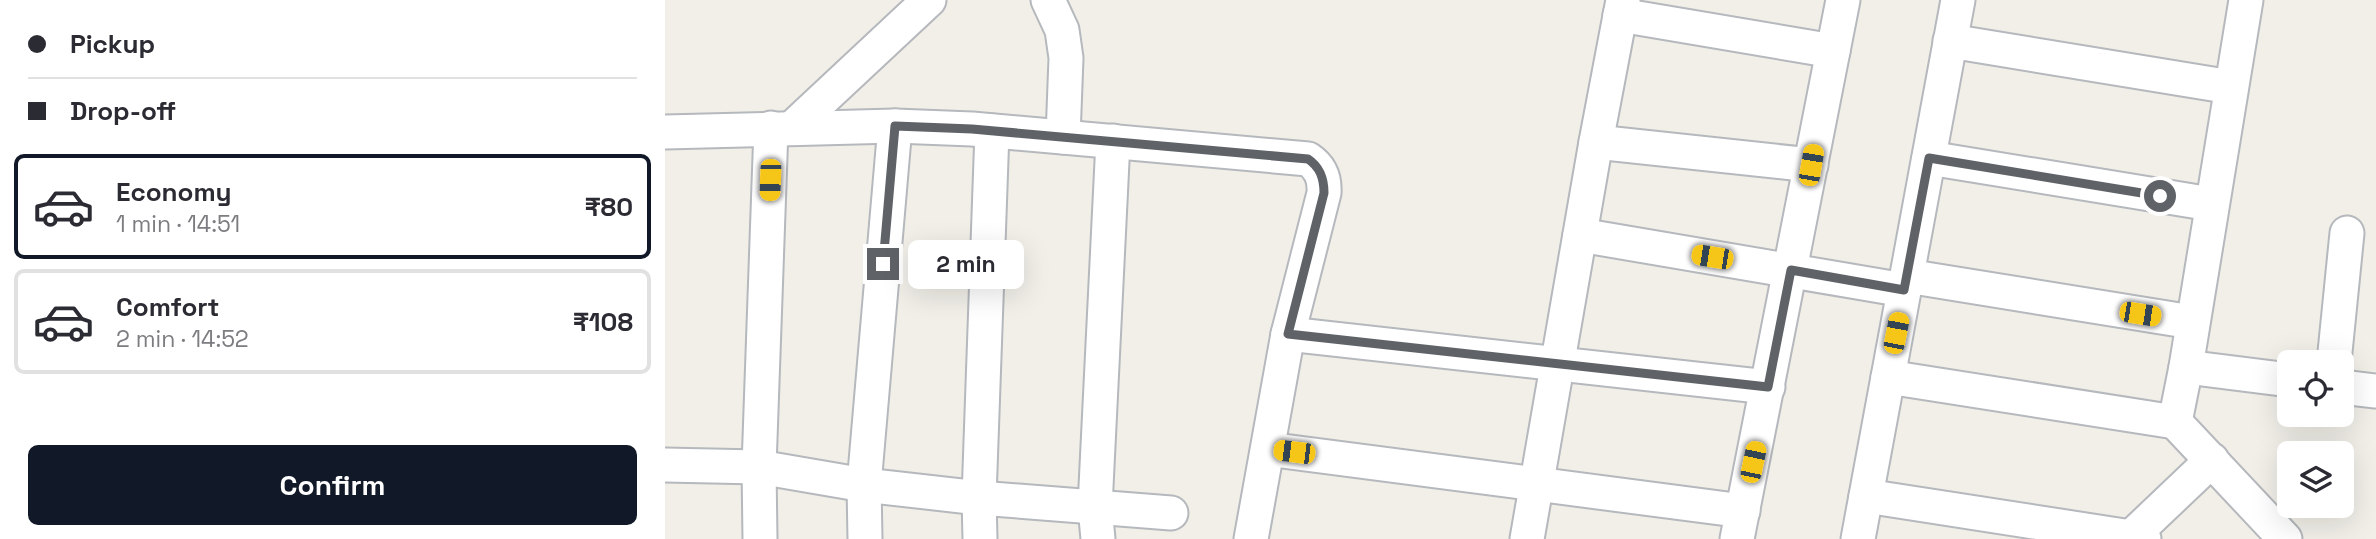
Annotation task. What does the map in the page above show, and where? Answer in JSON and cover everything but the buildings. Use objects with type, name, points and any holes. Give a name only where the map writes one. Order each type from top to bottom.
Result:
[{"type":"street","points":[[760,539],[759,467],[782,128],[929,0]]},
{"type":"street","points":[[1048,0],[1062,30],[1066,58],[1063,137]]},
{"type":"street","points":[[1268,449],[1537,484],[1740,525],[1843,0]]},
{"type":"street","points":[[1858,539],[1958,0]]},
{"type":"street","points":[[2175,422],[2246,0]]},
{"type":"street","points":[[1527,539],[1621,7],[1833,51]]},
{"type":"street","points":[[1950,41],[2231,87]]},
{"type":"street","points":[[865,539],[864,485],[895,126]]},
{"type":"street","points":[[665,132],[895,126],[992,131],[1308,159],[1323,178],[1324,193],[1288,334],[1251,539]]},
{"type":"street","points":[[980,539],[979,498],[992,131]]},
{"type":"street","points":[[1097,523],[1113,141]]},
{"type":"street","points":[[1596,142],[1811,165]]},
{"type":"street","points":[[1929,158],[2211,204]]},
{"type":"street","points":[[2335,350],[2347,233]]},
{"type":"street","points":[[1580,235],[1791,270],[2192,322]]},
{"type":"street","points":[[1288,334],[1768,387]]},
{"type":"street","points":[[2186,367],[2277,378]]},
{"type":"street","points":[[1888,377],[2175,422],[2285,539]]},
{"type":"street","points":[[2354,388],[2376,391]]},
{"type":"street","points":[[1866,496],[2138,538],[2212,460]]},
{"type":"street","points":[[665,465],[759,467],[864,485],[979,498],[1097,523],[1171,513]]},
{"type":"route","points":[[883,264],[895,126],[972,129],[1308,159],[1323,178],[1324,193],[1288,334],[1768,387],[1791,270],[1904,290],[1929,158],[2160,196]]}]
